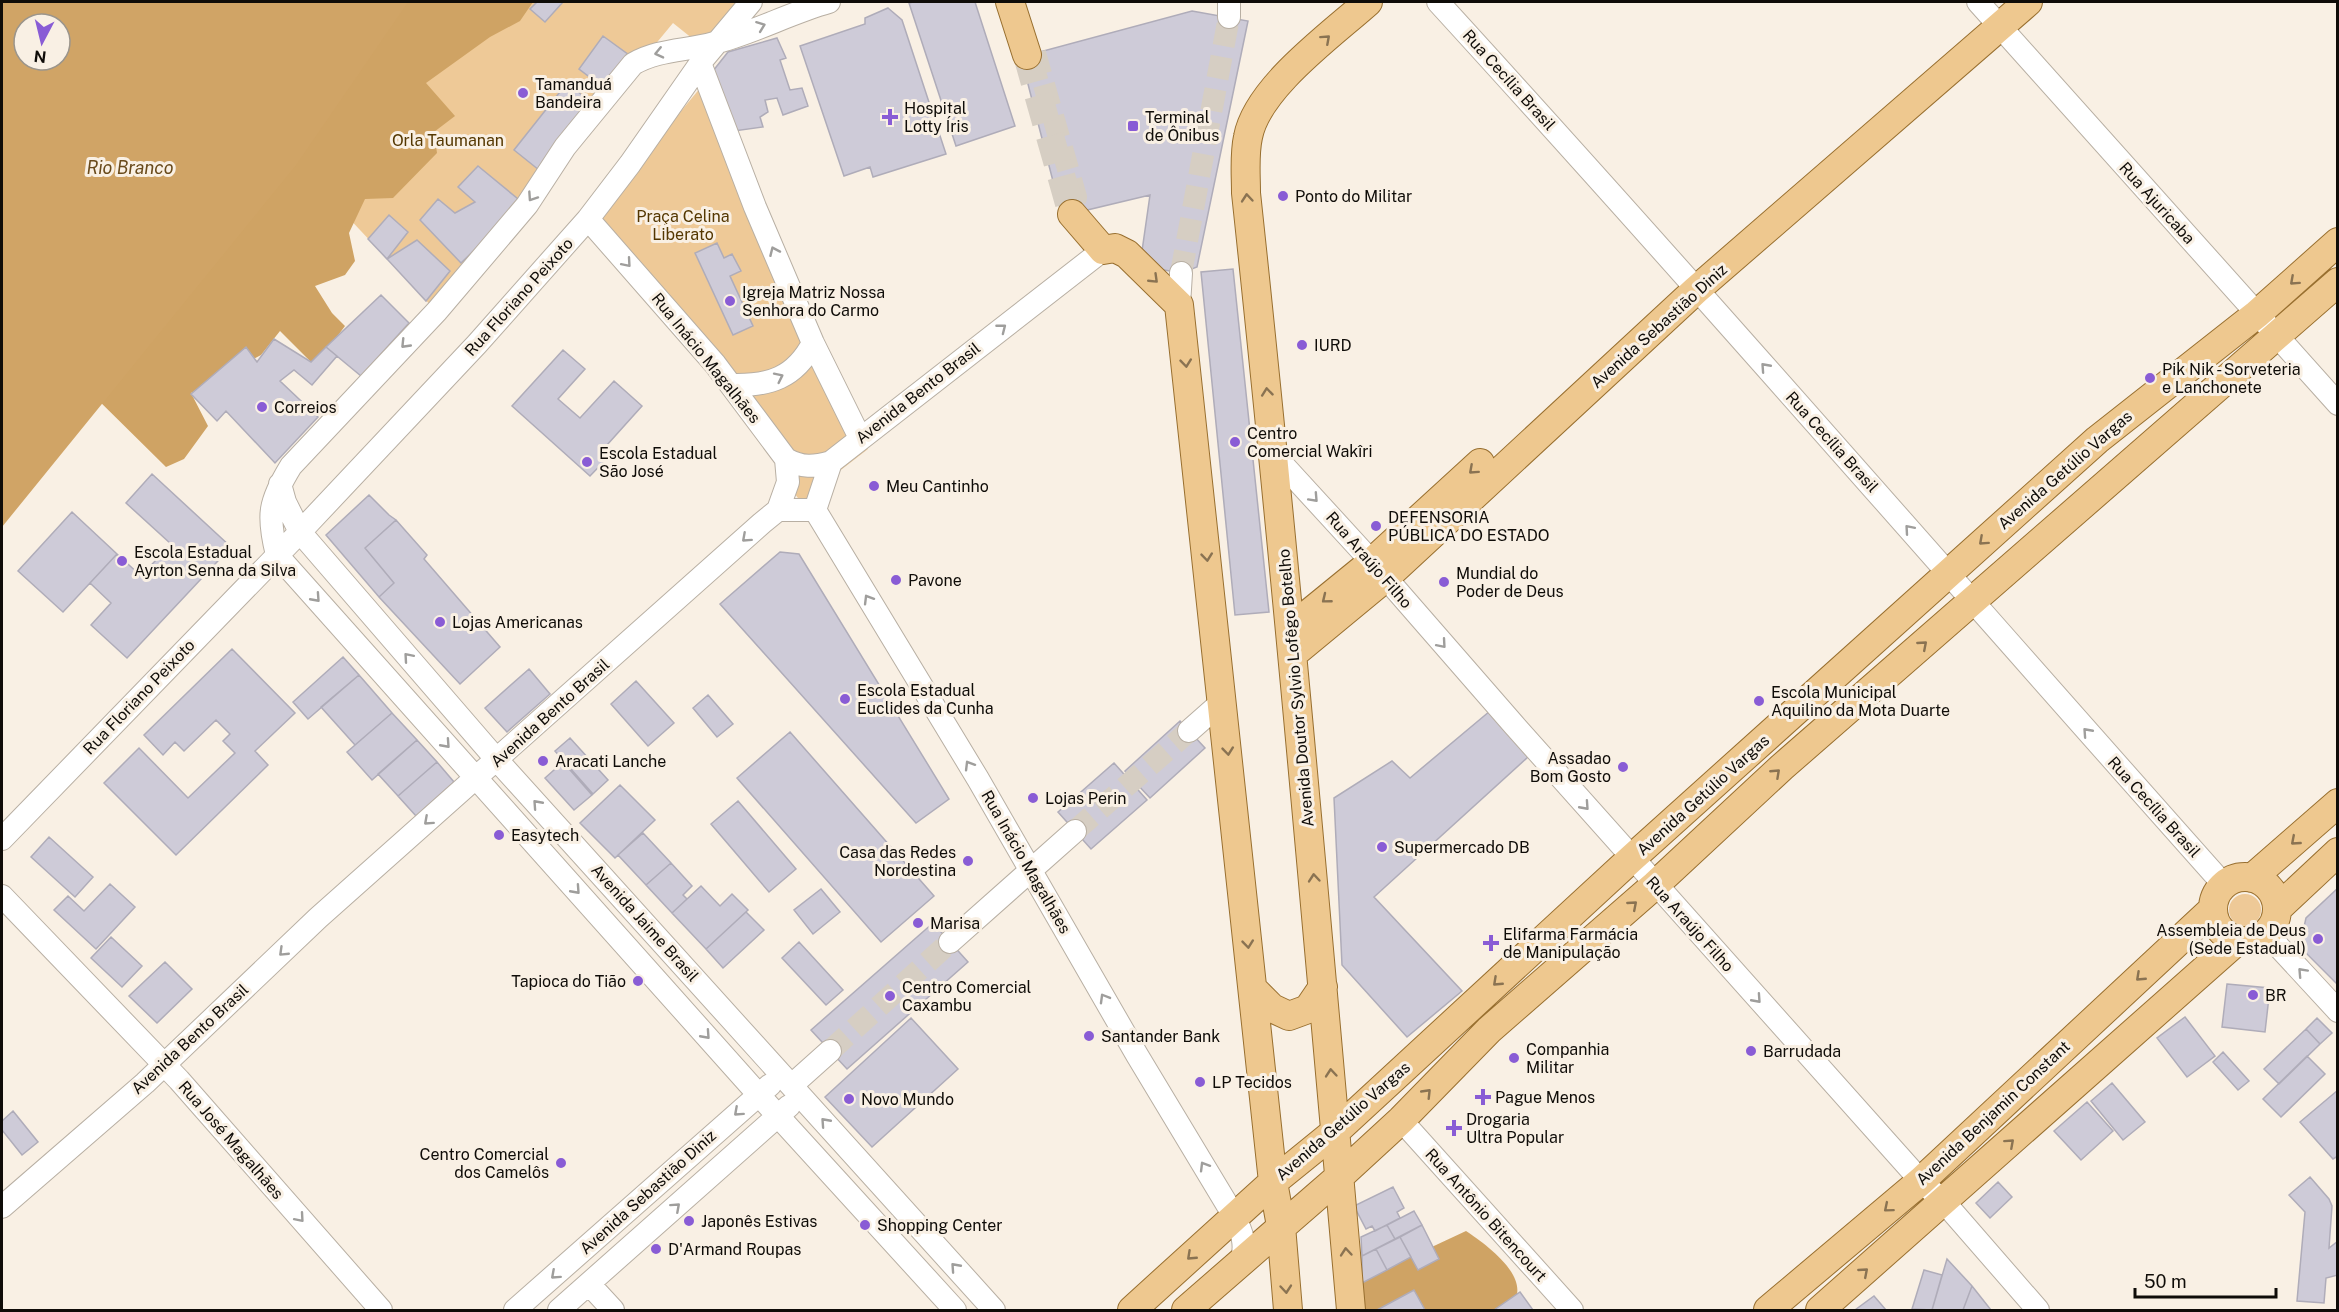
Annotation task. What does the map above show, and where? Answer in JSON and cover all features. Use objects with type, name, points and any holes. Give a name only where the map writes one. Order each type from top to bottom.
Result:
[{"type":"main road","points":[[1010,2],[1031,54]]},
{"type":"main road","name":"Avenida Doutor Sylvio Lofêgo Botelho","points":[[1351,1311],[1292,641],[1246,193],[1245,158],[1248,135],[1265,97],[1284,77],[1368,2]]},
{"type":"main road","name":"Avenida Sebastião Diniz","points":[[1292,641],[1379,570],[1991,11],[2028,2]]},
{"type":"main road","points":[[1072,214],[1103,250],[1115,248],[1127,254],[1179,305],[1273,1182],[1281,1226],[1288,1311]]},
{"type":"main road","name":"Avenida Getúlio Vargas","points":[[1132,1311],[1234,1216],[1336,1131],[1632,858],[1759,746],[1947,573],[2097,440],[2257,314],[2337,242]]},
{"type":"main road","name":"Avenida Getúlio Vargas","points":[[1186,1311],[1339,1177],[1401,1120],[1489,1030],[1655,885],[1782,767],[2337,282]]},
{"type":"main road","points":[[2252,878],[2337,803]]},
{"type":"main road","points":[[2272,921],[2275,898],[2262,882],[2252,878],[2232,880],[2219,897],[2215,920],[2220,929],[2228,936],[2248,941],[2272,921],[2337,852]]},
{"type":"main road","name":"Avenida Benjamin Constant","points":[[1768,1311],[1920,1181],[2219,897]]},
{"type":"main road","name":"Avenida Benjamin Constant","points":[[1820,1311],[2238,940]]},
{"type":"main road","points":[[1253,989],[1272,1008],[1289,1016],[1308,1009],[1323,987]]},
{"type":"street","name":"Rua Floriano Peixoto","points":[[2,839],[438,387],[588,219],[630,164],[700,63],[751,2]]},
{"type":"street","points":[[277,555],[270,511],[280,484],[291,466],[437,311],[495,243],[527,205],[565,147],[633,64],[659,52],[716,43],[801,5],[829,2]]},
{"type":"street","points":[[1021,2],[1031,54]]},
{"type":"street","name":"Rua Cecília Brasil","points":[[1438,2],[1947,573],[2219,897]]},
{"type":"street","name":"Rua Ajuricaba","points":[[1991,11],[2337,405]]},
{"type":"street","points":[[700,63],[755,207],[813,343],[860,438]]},
{"type":"street","name":"Rua Inácio Magalhães","points":[[588,219],[732,385],[786,459]]},
{"type":"street","name":"Avenida Bento Brasil","points":[[831,462],[1103,250]]},
{"type":"street","points":[[1179,305],[1181,273]]},
{"type":"street","points":[[732,385],[752,386],[775,381],[794,369],[806,357],[813,343]]},
{"type":"street","name":"Rua Araújo Filho","points":[[1274,455],[1379,570],[1655,885],[1920,1181],[1944,1202],[2038,1311]]},
{"type":"street","points":[[786,459],[798,466],[831,462],[815,510],[778,510],[788,482],[786,459]]},
{"type":"street","points":[[280,484],[285,502],[300,532]]},
{"type":"street","name":"Avenida Bento Brasil","points":[[2,1207],[163,1065],[318,918],[778,510]]},
{"type":"street","name":"Rua Inácio Magalhães","points":[[815,510],[972,769],[1234,1216],[1242,1232],[1244,1244],[1241,1262]]},
{"type":"street","name":"Avenida Jaime Brasil","points":[[300,532],[497,760],[994,1311]]},
{"type":"street","name":"Avenida Jaime Brasil","points":[[277,555],[955,1311]]},
{"type":"street","points":[[1189,731],[1222,701]]},
{"type":"street","points":[[950,942],[1075,831]]},
{"type":"street","name":"Rua José Magalhães","points":[[2,896],[163,1065],[381,1311]]},
{"type":"street","points":[[2272,921],[2337,1011]]},
{"type":"street","points":[[792,1085],[830,1051]]},
{"type":"street","name":"Avenida Sebastião Diniz","points":[[515,1311],[758,1094],[792,1085]]},
{"type":"street","name":"Avenida Sebastião Diniz","points":[[558,1311],[778,1116],[792,1085]]},
{"type":"street","name":"Rua Antônio Bitencourt","points":[[1401,1120],[1572,1311]]},
{"type":"street","points":[[589,1284],[613,1311]]},
{"type":"green space","name":"Orla Taumanan","points":[[436,2],[747,2],[708,51],[673,23],[435,310],[300,166]]},
{"type":"green space","name":"Praça Celina Liberato","points":[[701,87],[868,449],[837,473],[818,526],[790,487],[764,438],[586,226]]},
{"type":"green space","points":[[2245,894],[2257,898],[2261,910],[2257,922],[2245,926],[2233,922],[2229,910],[2233,898]]},
{"type":"shaded area","points":[[406,2],[533,2],[520,21],[490,37],[426,83],[455,116],[434,132],[437,153],[393,198],[365,199],[349,233],[355,261],[345,275],[315,286],[332,313],[345,326],[336,338],[311,362],[280,331],[261,355],[191,393],[208,426],[184,459],[166,467],[89,391]]},
{"type":"shaded area","points":[[1466,1231],[1502,1260],[1515,1280],[1517,1290],[1515,1300],[1505,1310],[1357,1310],[1359,1281]]},
{"type":"water","name":"Rio Branco","points":[[2,2],[408,2],[296,165],[2,527]]},
{"type":"building","points":[[537,2],[563,2],[545,22],[530,9]]},
{"type":"building","points":[[975,2],[1015,126],[956,146],[909,3]]},
{"type":"building","points":[[888,8],[902,20],[946,154],[873,177],[870,167],[844,176],[800,46],[865,24],[865,18]]},
{"type":"building","name":"Terminal de Ônibus","points":[[1192,11],[1248,21],[1197,267],[1181,273],[1153,268],[1141,258],[1150,195],[1062,216],[1021,57]]},
{"type":"building","points":[[603,36],[629,55],[604,88],[579,69]]},
{"type":"building","points":[[777,38],[786,58],[780,60],[790,90],[802,88],[808,106],[783,115],[777,98],[765,100],[768,112],[760,117],[763,127],[734,131],[713,71],[728,52]]},
{"type":"building","points":[[567,83],[592,103],[539,170],[514,150]]},
{"type":"building","points":[[478,166],[523,203],[461,263],[420,220],[438,199],[455,213],[475,202],[458,187]]},
{"type":"building","points":[[389,215],[408,232],[387,259],[368,239]]},
{"type":"building","points":[[417,240],[450,271],[426,301],[387,259]]},
{"type":"building","name":"Igreja Matriz Nossa Senhora do Carmo","points":[[717,243],[724,258],[732,254],[741,271],[730,276],[753,326],[733,335],[695,253]]},
{"type":"building","name":"Centro Comercial Wakîri","points":[[1233,269],[1269,612],[1235,615],[1201,272]]},
{"type":"building","points":[[381,295],[409,323],[361,376],[326,347]]},
{"type":"building","points":[[274,339],[311,362],[326,347],[337,356],[312,385],[294,370],[280,381],[318,417],[275,463],[226,411],[217,421],[191,394],[246,347],[257,362]]},
{"type":"building","points":[[563,350],[585,369],[558,399],[580,418],[614,381],[642,406],[607,445],[614,451],[590,476],[512,406]]},
{"type":"building","points":[[152,474],[231,547],[127,658],[91,625],[111,603],[90,583],[117,554],[141,576],[171,544],[126,503]]},
{"type":"building","points":[[369,495],[396,520],[365,548],[394,583],[379,597],[326,535]]},
{"type":"building","points":[[72,512],[117,554],[63,612],[18,571]]},
{"type":"building","name":"Lojas Americanas","points":[[396,520],[427,555],[424,559],[500,647],[460,684],[379,597],[394,583],[365,548]]},
{"type":"building","points":[[780,552],[799,554],[949,799],[916,823],[720,604]]},
{"type":"building","points":[[232,649],[295,713],[255,751],[268,765],[176,855],[104,783],[139,748],[188,798],[235,753],[223,741],[230,734],[216,720],[184,751],[175,742],[163,755],[144,735]]},
{"type":"building","points":[[343,657],[359,675],[308,719],[293,702]]},
{"type":"building","points":[[529,669],[550,694],[507,732],[485,708]]},
{"type":"building","points":[[359,675],[392,713],[355,745],[321,707]]},
{"type":"building","points":[[636,681],[674,723],[648,746],[611,704]]},
{"type":"building","points":[[708,695],[733,724],[717,737],[693,708]]},
{"type":"building","name":"Supermercado DB","points":[[1490,711],[1528,757],[1374,897],[1462,991],[1407,1037],[1342,965],[1334,798],[1392,761],[1410,778]]},
{"type":"building","points":[[392,713],[417,740],[372,780],[347,752]]},
{"type":"building","points":[[1180,721],[1205,748],[1150,798],[1125,771]]},
{"type":"building","points":[[790,732],[934,896],[881,942],[737,778]]},
{"type":"building","points":[[570,738],[608,780],[593,794],[555,751]]},
{"type":"building","points":[[417,740],[437,762],[398,796],[378,774]]},
{"type":"building","points":[[437,762],[454,782],[416,816],[398,796]]},
{"type":"building","points":[[563,762],[592,795],[574,810],[545,778]]},
{"type":"building","points":[[1114,763],[1147,800],[1091,849],[1058,812]]},
{"type":"building","points":[[620,785],[655,820],[615,858],[580,823]]},
{"type":"building","points":[[738,801],[796,869],[769,892],[711,824]]},
{"type":"building","points":[[643,833],[671,863],[646,885],[618,855]]},
{"type":"building","points":[[49,837],[93,877],[75,897],[31,857]]},
{"type":"building","points":[[671,863],[692,886],[683,895],[687,899],[672,913],[646,885]]},
{"type":"building","points":[[110,884],[135,907],[96,949],[54,910],[68,896],[84,911]]},
{"type":"building","points":[[701,886],[720,906],[732,894],[748,910],[706,949],[672,913]]},
{"type":"building","name":"Assembleia de Deus (Sede Estadual)","points":[[2338,888],[2338,985],[2295,942],[2304,927],[2306,918]]},
{"type":"building","points":[[821,889],[840,912],[813,934],[794,910]]},
{"type":"building","points":[[746,912],[764,930],[723,968],[706,949]]},
{"type":"building","points":[[933,923],[968,962],[847,1069],[811,1030]]},
{"type":"building","points":[[111,937],[142,966],[122,987],[91,958]]},
{"type":"building","points":[[799,942],[843,990],[826,1005],[782,958]]},
{"type":"building","points":[[165,962],[192,989],[157,1023],[129,996]]},
{"type":"building","points":[[2227,984],[2270,988],[2265,1032],[2222,1027]]},
{"type":"building","points":[[2185,1017],[2215,1056],[2187,1077],[2157,1038]]},
{"type":"building","points":[[911,1018],[958,1069],[872,1147],[825,1097]]},
{"type":"building","points":[[2317,1018],[2332,1033],[2320,1044],[2306,1029]]},
{"type":"building","points":[[2306,1029],[2320,1044],[2279,1084],[2264,1069]]},
{"type":"building","points":[[2223,1052],[2249,1081],[2238,1090],[2213,1062]]},
{"type":"building","points":[[2307,1056],[2325,1074],[2281,1117],[2263,1099]]},
{"type":"building","points":[[2112,1083],[2145,1122],[2123,1140],[2091,1101]]},
{"type":"building","points":[[2338,1090],[2338,1156],[2333,1159],[2300,1122]]},
{"type":"building","points":[[2087,1102],[2113,1131],[2081,1160],[2054,1131]]},
{"type":"building","points":[[13,1111],[38,1142],[22,1155],[2,1130],[2,1121]]},
{"type":"building","points":[[2310,1177],[2329,1199],[2332,1206],[2329,1248],[2338,1241],[2338,1275],[2326,1278],[2324,1303],[2297,1301],[2305,1212],[2289,1195]]},
{"type":"building","points":[[1998,1182],[2012,1197],[1990,1218],[1976,1203]]},
{"type":"building","points":[[1393,1187],[1404,1208],[1397,1212],[1400,1218],[1375,1231],[1372,1226],[1366,1229],[1354,1206]]},
{"type":"building","points":[[1414,1211],[1422,1225],[1395,1239],[1387,1225]]},
{"type":"building","points":[[1387,1225],[1395,1239],[1362,1256],[1361,1237]]},
{"type":"building","points":[[1422,1225],[1439,1259],[1418,1270],[1400,1237]]},
{"type":"building","points":[[1400,1237],[1411,1257],[1387,1270],[1376,1249]]},
{"type":"building","points":[[1376,1249],[1387,1270],[1362,1283],[1362,1256]]},
{"type":"building","points":[[1947,1259],[1972,1286],[1963,1310],[1932,1310]]},
{"type":"building","points":[[1924,1270],[1942,1275],[1932,1310],[1912,1309]]},
{"type":"building","points":[[1972,1286],[1991,1310],[1963,1310]]},
{"type":"building","points":[[1414,1290],[1425,1310],[1377,1310]]},
{"type":"building","points":[[1520,1292],[1533,1310],[1494,1310]]},
{"type":"building","points":[[1874,1296],[1886,1310],[1855,1310]]},
{"type":"tunnel","points":[[1181,273],[1229,17]]},
{"type":"tunnel","points":[[1035,53],[1076,197],[1072,214]]},
{"type":"tunnel","points":[[1027,55],[1072,214]]},
{"type":"tunnel","points":[[1075,831],[1189,731]]},
{"type":"tunnel","points":[[830,1051],[950,942]]},
{"type":"place","name":"Tamanduá Bandeira","points":[[523,93]]},
{"type":"place","name":"Hospital Lotty Íris","points":[[890,117]]},
{"type":"place","name":"Terminal de Ônibus","points":[[1133,126]]},
{"type":"place","name":"Ponto do Militar","points":[[1283,196]]},
{"type":"place","name":"Igreja Matriz Nossa Senhora do Carmo","points":[[730,301]]},
{"type":"place","name":"IURD","points":[[1302,345]]},
{"type":"place","name":"Pik Nik - Sorveteria e Lanchonete","points":[[2150,378]]},
{"type":"place","name":"Correios","points":[[262,407]]},
{"type":"place","name":"Centro Comercial Wakîri","points":[[1235,442]]},
{"type":"place","name":"Escola Estadual São José","points":[[587,462]]},
{"type":"place","name":"Meu Cantinho","points":[[874,486]]},
{"type":"place","name":"DEFENSORIA PÚBLICA DO ESTADO","points":[[1376,526]]},
{"type":"place","name":"Escola Estadual Ayrton Senna da Silva","points":[[122,561]]},
{"type":"place","name":"Pavone","points":[[896,580]]},
{"type":"place","name":"Mundial do Poder de Deus","points":[[1444,582]]},
{"type":"place","name":"Lojas Americanas","points":[[440,622]]},
{"type":"place","name":"Escola Estadual Euclides da Cunha","points":[[845,699]]},
{"type":"place","name":"Escola Municipal Aquilino da Mota Duarte","points":[[1759,701]]},
{"type":"place","name":"Aracati Lanche","points":[[543,761]]},
{"type":"place","name":"Assadao Bom Gosto","points":[[1623,767]]},
{"type":"place","name":"Lojas Perin","points":[[1033,798]]},
{"type":"place","name":"Easytech","points":[[499,835]]},
{"type":"place","name":"Supermercado DB","points":[[1382,847]]},
{"type":"place","name":"Casa das Redes Nordestina","points":[[968,861]]},
{"type":"place","name":"Marisa","points":[[918,923]]},
{"type":"place","name":"Assembleia de Deus (Sede Estadual)","points":[[2318,939]]},
{"type":"place","name":"Elifarma Farmácia de Manipulação","points":[[1491,943]]},
{"type":"place","name":"Tapioca do Tião","points":[[638,981]]},
{"type":"place","name":"BR","points":[[2253,995]]},
{"type":"place","name":"Centro Comercial Caxambu","points":[[890,996]]},
{"type":"place","name":"Santander Bank","points":[[1089,1036]]},
{"type":"place","name":"Barrudada","points":[[1751,1051]]},
{"type":"place","name":"Companhia Militar","points":[[1514,1058]]},
{"type":"place","name":"LP Tecidos","points":[[1200,1082]]},
{"type":"place","name":"Pague Menos","points":[[1483,1097]]},
{"type":"place","name":"Novo Mundo","points":[[849,1099]]},
{"type":"place","name":"Drogaria Ultra Popular","points":[[1454,1128]]},
{"type":"place","name":"Centro Comercial dos Camelôs","points":[[561,1163]]},
{"type":"place","name":"Japonês Estivas","points":[[689,1221]]},
{"type":"place","name":"Shopping Center","points":[[865,1225]]},
{"type":"place","name":"D'Armand Roupas","points":[[656,1249]]}]
